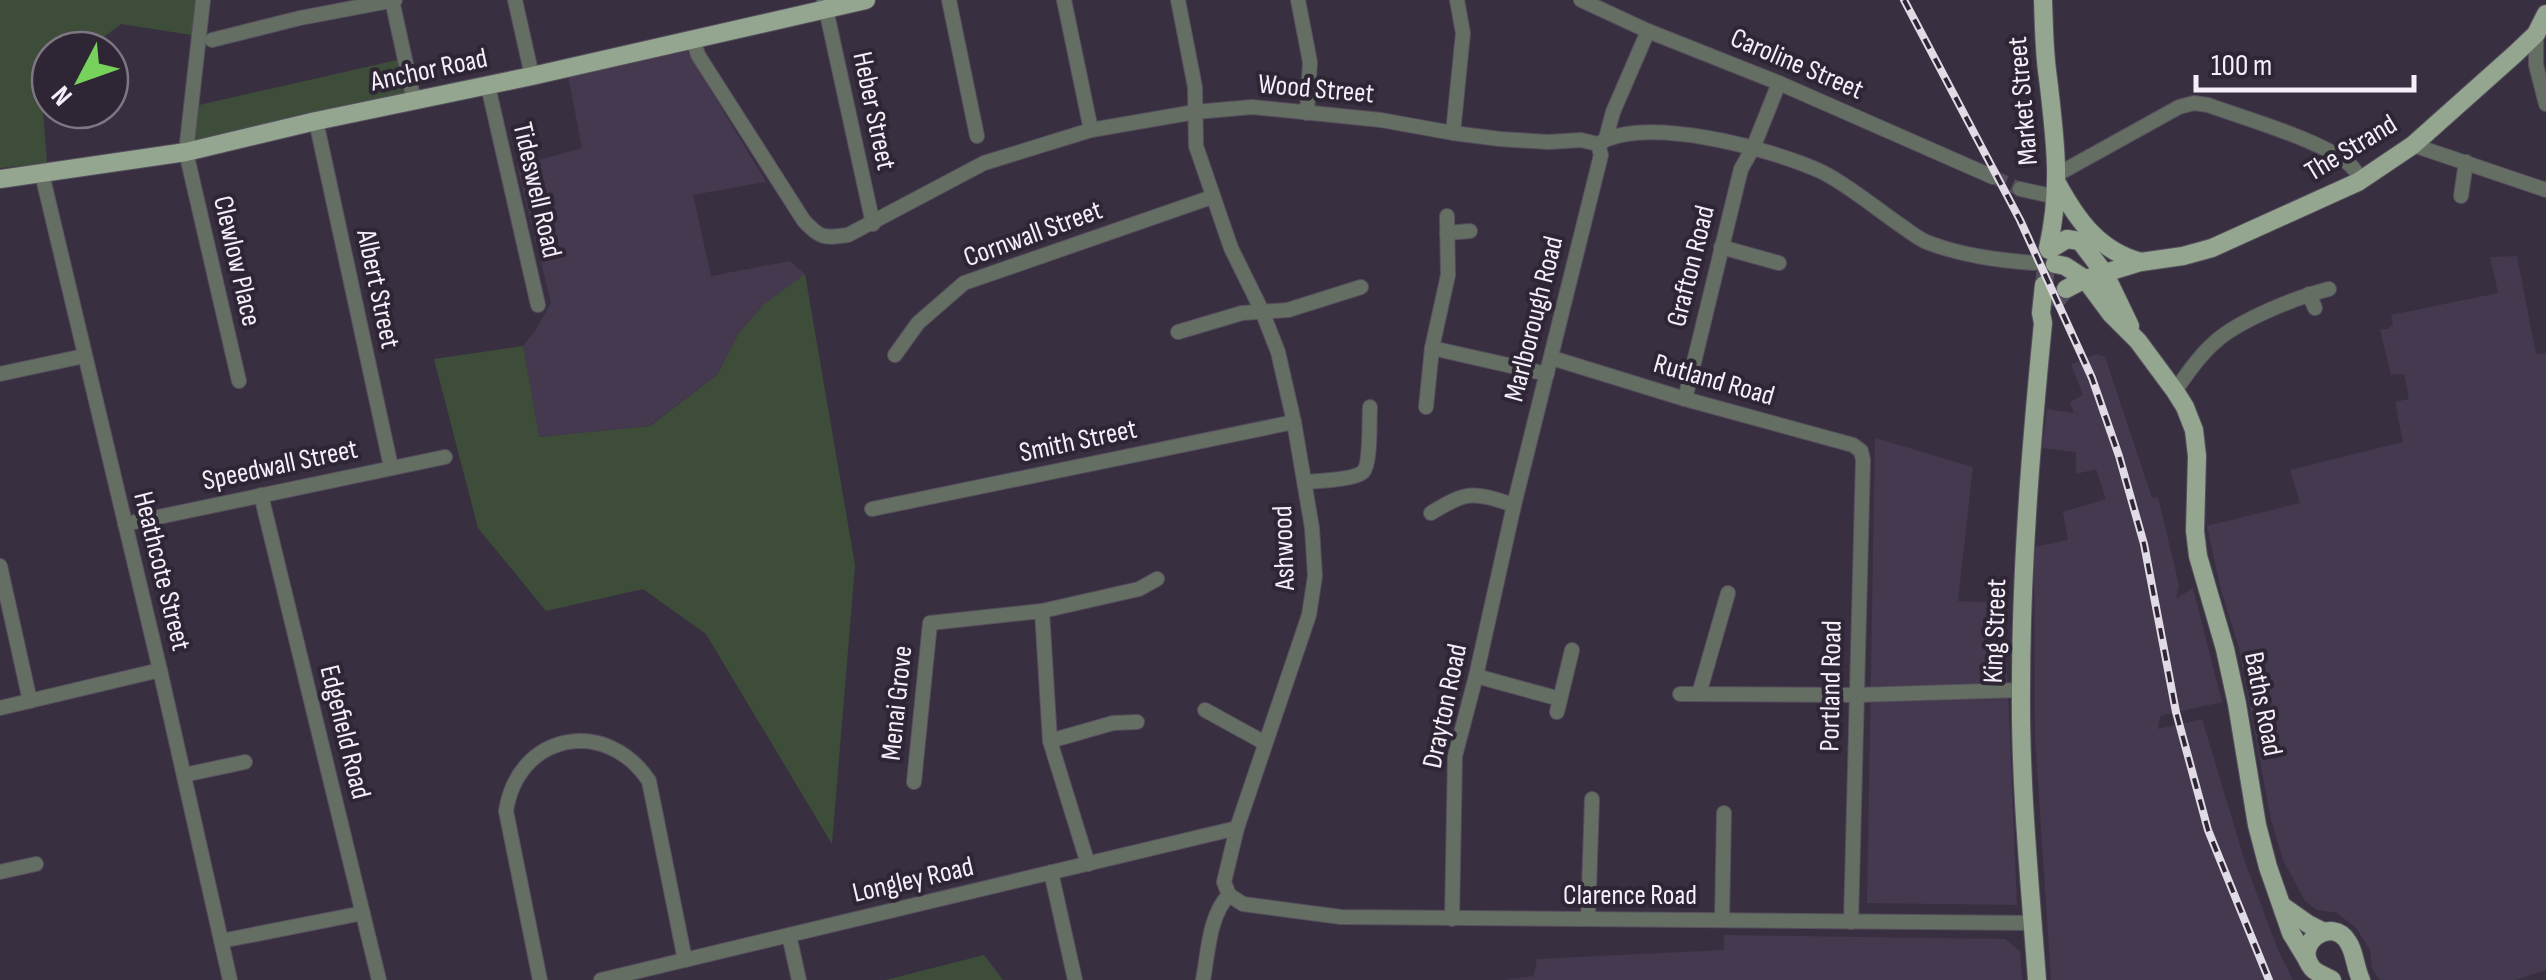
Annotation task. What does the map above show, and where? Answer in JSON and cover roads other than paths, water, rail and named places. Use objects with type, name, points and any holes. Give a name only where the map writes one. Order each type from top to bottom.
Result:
[{"type":"main road","name":"Anchor Road","points":[[0,179],[186,152],[532,76],[826,5],[866,0]]},
{"type":"main road","name":"Market Street","points":[[2042,0],[2057,185],[2046,256]]},
{"type":"main road","name":"The Strand","points":[[2066,289],[2141,262],[2212,248],[2358,182],[2413,144],[2536,34],[2546,14]]},
{"type":"main road","points":[[2057,185],[2069,206],[2110,251],[2141,262]]},
{"type":"main road","points":[[2067,239],[2080,241],[2104,274],[2138,341],[2085,280],[2046,256],[2067,239]]},
{"type":"main road","name":"King Street","points":[[2037,980],[2020,690],[2044,285]]},
{"type":"main road","points":[[2043,323],[2052,305]]},
{"type":"main road","name":"Baths Road","points":[[2138,341],[2175,391],[2194,430],[2198,556],[2232,686],[2268,868],[2291,933],[2316,972],[2330,978],[2345,970],[2352,954]]},
{"type":"main road","points":[[2284,907],[2324,932]]},
{"type":"main road","points":[[2308,961],[2309,943],[2318,934],[2336,932],[2350,945],[2361,980]]},
{"type":"street","name":"Clewlow Place","points":[[204,0],[186,152],[239,381]]},
{"type":"street","points":[[296,0],[300,18]]},
{"type":"street","points":[[212,40],[394,0],[414,102]]},
{"type":"street","points":[[515,0],[532,76]]},
{"type":"street","points":[[948,0],[977,136]]},
{"type":"street","points":[[1064,0],[1091,130]]},
{"type":"street","name":"Ashwood","points":[[1178,0],[1195,87],[1196,146],[1231,248],[1278,352],[1306,482],[1314,576],[1309,616],[1237,828],[1224,882],[1229,895],[1217,914],[1203,980]]},
{"type":"street","points":[[1298,0],[1310,62],[1308,113]]},
{"type":"street","points":[[1453,134],[1463,33],[1457,0]]},
{"type":"street","name":"Caroline Street","points":[[1581,0],[1604,4],[1648,31],[1780,83],[1992,177]]},
{"type":"street","name":"Heber Street","points":[[826,5],[873,224]]},
{"type":"street","name":"Marlborough Road","points":[[1514,505],[1602,141],[1648,31]]},
{"type":"street","points":[[2536,34],[2536,65],[2546,104]]},
{"type":"street","name":"Wood Street","points":[[693,39],[708,71],[804,221],[824,238],[848,236],[984,163],[1091,130],[1195,112],[1252,107],[1381,120],[1453,134],[1548,142],[1602,141],[1641,132],[1718,139],[1822,172],[1925,242],[1980,258],[2046,256]]},
{"type":"street","name":"Grafton Road","points":[[1685,398],[1741,169],[1780,83]]},
{"type":"street","name":"Tideswell Road","points":[[488,86],[538,305]]},
{"type":"street","points":[[2020,189],[2057,185],[2178,107],[2194,103],[2330,150],[2351,164],[2358,182]]},
{"type":"street","name":"Albert Street","points":[[316,121],[391,467]]},
{"type":"street","points":[[2413,144],[2545,188]]},
{"type":"street","points":[[2462,196],[2466,162]]},
{"type":"street","name":"Heathcote Street","points":[[42,174],[230,980]]},
{"type":"street","name":"Cornwall Street","points":[[895,355],[918,323],[964,283],[1212,197]]},
{"type":"street","points":[[1426,407],[1432,348],[1448,275],[1447,216]]},
{"type":"street","points":[[1447,234],[1470,231]]},
{"type":"street","points":[[1721,247],[1780,263]]},
{"type":"street","points":[[1178,332],[1242,312],[1288,310],[1361,287]]},
{"type":"street","points":[[2175,391],[2215,342],[2256,318],[2312,301],[2329,289]]},
{"type":"street","points":[[1432,348],[1547,374]]},
{"type":"street","points":[[0,374],[84,356]]},
{"type":"street","name":"Rutland Road","points":[[1552,358],[1853,445],[1861,451]]},
{"type":"street","points":[[1306,482],[1354,477],[1363,472],[1367,463],[1370,407]]},
{"type":"street","name":"Smith Street","points":[[872,510],[1294,422]]},
{"type":"street","name":"Portland Road","points":[[1851,922],[1861,451]]},
{"type":"street","name":"Speedwall Street","points":[[125,524],[445,456]]},
{"type":"street","points":[[1431,512],[1456,498],[1480,494],[1514,505]]},
{"type":"street","name":"Edgefield Road","points":[[261,496],[378,980]]},
{"type":"street","name":"Drayton Road","points":[[1452,919],[1455,756],[1514,505]]},
{"type":"street","points":[[0,569],[30,700]]},
{"type":"street","name":"Menai Grove","points":[[914,782],[930,623],[1042,611],[1139,589],[1157,578]]},
{"type":"street","points":[[1699,694],[1728,593]]},
{"type":"street","points":[[1042,611],[1050,742],[1088,864]]},
{"type":"street","points":[[1476,676],[1559,706],[1572,650]]},
{"type":"street","points":[[0,708],[160,670]]},
{"type":"street","points":[[1680,694],[1856,695],[2020,690]]},
{"type":"street","points":[[1204,710],[1265,743]]},
{"type":"street","points":[[1050,742],[1112,724],[1136,722]]},
{"type":"street","points":[[540,980],[506,811],[512,786],[526,764],[547,749],[572,741],[610,746],[632,760],[648,781],[686,960]]},
{"type":"street","points":[[184,775],[245,762]]},
{"type":"street","points":[[1588,920],[1592,800]]},
{"type":"street","points":[[1722,920],[1724,813]]},
{"type":"street","name":"Longley Road","points":[[600,980],[632,976],[1237,828]]},
{"type":"street","points":[[0,872],[36,864]]},
{"type":"street","points":[[1051,872],[1076,980]]},
{"type":"street","name":"Clarence Road","points":[[1229,895],[1243,904],[1341,917],[2033,924]]},
{"type":"street","points":[[221,942],[362,914]]},
{"type":"street","points":[[789,935],[799,980]]},
{"type":"tunnel","points":[[1993,177],[2020,189]]},
{"type":"tunnel","points":[[2044,285],[2048,248]]},
{"type":"tunnel","points":[[2052,305],[2066,289]]},
{"type":"railway","points":[[1904,0],[2020,220],[2092,378],[2144,544],[2176,712],[2208,830],[2269,980]]}]
